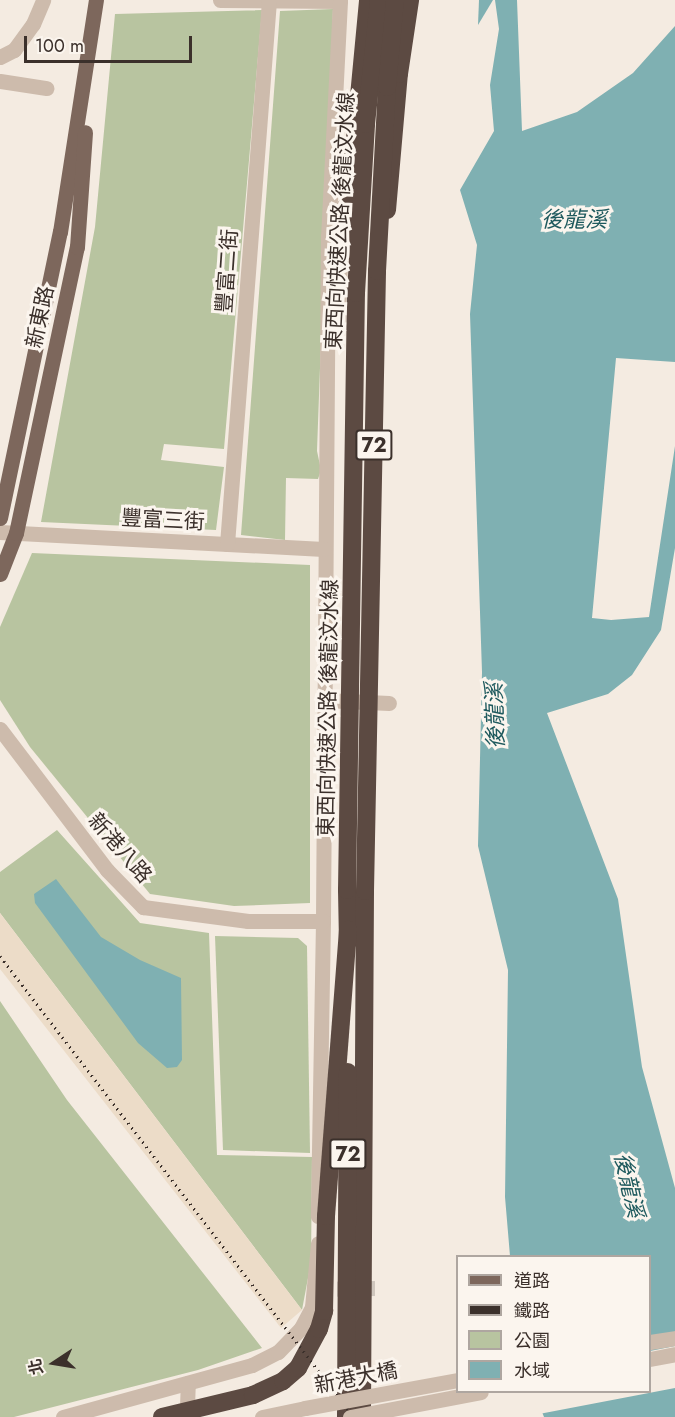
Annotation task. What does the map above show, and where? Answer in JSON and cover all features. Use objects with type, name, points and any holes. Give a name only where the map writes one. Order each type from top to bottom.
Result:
[{"type":"highway","points":[[356,293],[348,202],[368,0]]},
{"type":"highway","name":"東西向快速公路 後龍汶水線","points":[[362,1417],[356,891],[356,293],[366,124],[379,0]]},
{"type":"highway","name":"東西向快速公路 後龍汶水線","points":[[346,1417],[348,930],[356,891],[378,272],[387,87],[395,0]]},
{"type":"highway","points":[[378,272],[390,191],[399,74],[410,0]]},
{"type":"highway","points":[[162,1417],[253,1395],[283,1381],[298,1368],[319,1329],[324,1311],[326,1216],[348,930]]},
{"type":"main road","name":"新東路","points":[[0,518],[60,232],[96,0]]},
{"type":"main road","name":"新東路","points":[[0,574],[77,247],[88,80],[86,63]]},
{"type":"street","points":[[0,57],[15,51],[33,24],[43,0]]},
{"type":"street","points":[[63,1417],[252,1365],[278,1352],[300,1328],[312,1307],[318,1241],[323,921],[328,236],[340,1],[220,0]]},
{"type":"street","points":[[325,497],[350,102],[361,0]]},
{"type":"street","name":"豐富二街","points":[[227,544],[269,1]]},
{"type":"street","points":[[0,81],[46,88]]},
{"type":"street","name":"豐富三街","points":[[8,533],[324,549]]},
{"type":"street","points":[[324,700],[389,703]]},
{"type":"street","name":"新港八路","points":[[0,729],[107,870],[143,907],[248,921],[323,921]]},
{"type":"street","points":[[651,1342],[675,1338]]},
{"type":"street","points":[[651,1359],[675,1354]]},
{"type":"street","name":"新港大橋","points":[[262,1417],[456,1380]]},
{"type":"street","points":[[187,1407],[188,1383]]},
{"type":"street","name":"新港大橋","points":[[350,1417],[476,1393]]},
{"type":"green space","points":[[333,9],[317,451],[321,470],[318,479],[286,478],[285,540],[241,535],[280,11]]},
{"type":"green space","points":[[262,10],[224,449],[164,444],[161,460],[224,467],[216,530],[41,522],[95,227],[115,14]]},
{"type":"green space","points":[[32,553],[310,565],[310,903],[234,906],[150,894],[30,747],[0,700],[0,627]]},
{"type":"green space","points":[[57,830],[140,923],[209,933],[217,1155],[312,1157],[311,1262],[302,1310],[0,913],[0,872]]},
{"type":"green space","points":[[215,936],[298,938],[307,946],[310,1153],[223,1150]]},
{"type":"green space","points":[[0,1001],[67,1100],[262,1348],[198,1370],[14,1417],[0,1417]]},
{"type":"shaded area","points":[[0,913],[302,1310],[281,1328],[0,969]]},
{"type":"water","points":[[479,0],[493,0],[478,25]]},
{"type":"water","name":"後龍溪","points":[[495,0],[517,0],[522,131],[577,112],[633,73],[675,26],[675,362],[616,358],[592,618],[611,620],[649,617],[675,446],[675,548],[661,630],[632,675],[608,694],[547,713],[618,899],[642,1067],[675,1188],[675,1417],[544,1417],[534,1393],[651,1393],[651,1255],[510,1255],[505,1197],[508,970],[478,846],[482,672],[470,314],[477,245],[460,190],[494,131],[490,85],[499,29]]},
{"type":"water","points":[[56,879],[101,937],[140,960],[181,978],[182,1060],[177,1067],[167,1068],[138,1043],[35,903],[34,894]]},
{"type":"pier","points":[[675,1346],[675,1388],[651,1393],[651,1351]]},
{"type":"pier","points":[[531,1393],[649,1393],[539,1414]]},
{"type":"tunnel","points":[[314,1289],[376,1288]]},
{"type":"railway","points":[[0,956],[354,1417]]}]
